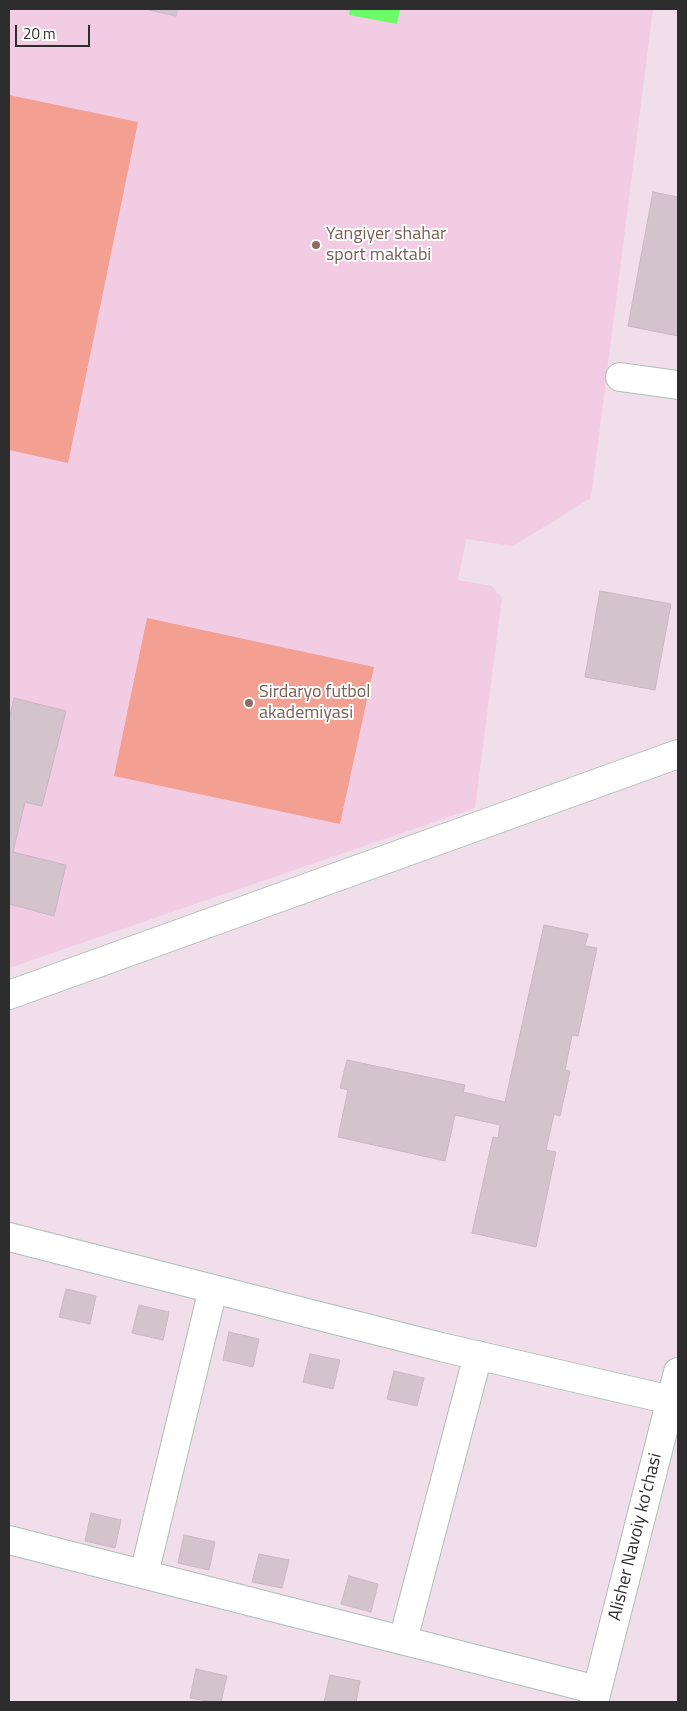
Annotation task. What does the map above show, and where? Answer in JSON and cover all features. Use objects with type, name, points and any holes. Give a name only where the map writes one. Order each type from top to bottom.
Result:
[{"type":"street","points":[[620,377],[678,385]]},
{"type":"street","points":[[11,1002],[678,754]]},
{"type":"street","points":[[9,1237],[478,1355],[671,1400]]},
{"type":"street","points":[[144,1574],[213,1289]]},
{"type":"street","points":[[403,1640],[478,1355]]},
{"type":"street","name":"Alisher Navoiy ko'chasi","points":[[595,1696],[678,1372]]},
{"type":"street","points":[[9,1540],[403,1640],[595,1696]]},
{"type":"shaded area","name":"Yangiyer shahar sport maktabi","points":[[9,9],[653,9],[591,498],[513,546],[466,539],[458,580],[492,586],[502,598],[475,808],[9,968]]},
{"type":"shaded area","points":[[350,9],[400,9],[397,24],[349,15]]},
{"type":"shaded area","points":[[9,95],[138,122],[68,463],[9,450]]},
{"type":"shaded area","points":[[147,618],[374,667],[340,824],[114,776]]},
{"type":"building","points":[[145,9],[178,9],[176,16]]},
{"type":"building","points":[[653,192],[678,197],[678,336],[628,326]]},
{"type":"building","points":[[600,591],[671,604],[655,690],[585,677]]},
{"type":"building","points":[[14,698],[66,711],[42,806],[25,802],[13,852],[66,865],[54,916],[9,904],[9,720]]},
{"type":"building","points":[[544,925],[588,934],[585,946],[597,948],[578,1036],[572,1035],[565,1070],[570,1071],[560,1116],[554,1114],[546,1150],[556,1152],[536,1247],[472,1233],[493,1137],[498,1138],[500,1125],[455,1115],[445,1161],[338,1137],[348,1090],[340,1088],[347,1060],[465,1085],[463,1092],[505,1102]]},
{"type":"building","points":[[66,1289],[96,1296],[90,1324],[59,1317]]},
{"type":"building","points":[[139,1305],[169,1312],[163,1340],[132,1333]]},
{"type":"building","points":[[229,1332],[259,1339],[253,1367],[223,1360]]},
{"type":"building","points":[[310,1354],[340,1360],[333,1389],[303,1382]]},
{"type":"building","points":[[394,1371],[424,1378],[417,1406],[387,1399]]},
{"type":"building","points":[[91,1513],[121,1520],[115,1548],[85,1541]]},
{"type":"building","points":[[184,1535],[215,1542],[209,1570],[178,1563]]},
{"type":"building","points":[[259,1554],[289,1560],[282,1588],[252,1582]]},
{"type":"building","points":[[349,1576],[378,1584],[371,1612],[341,1604]]},
{"type":"building","points":[[196,1669],[227,1676],[221,1702],[190,1698]]},
{"type":"building","points":[[330,1675],[360,1681],[356,1702],[324,1702]]},
{"type":"place","name":"Yangiyer shahar sport maktabi","points":[[316,245]]},
{"type":"place","name":"Sirdaryo futbol akademiyasi","points":[[249,703]]}]
